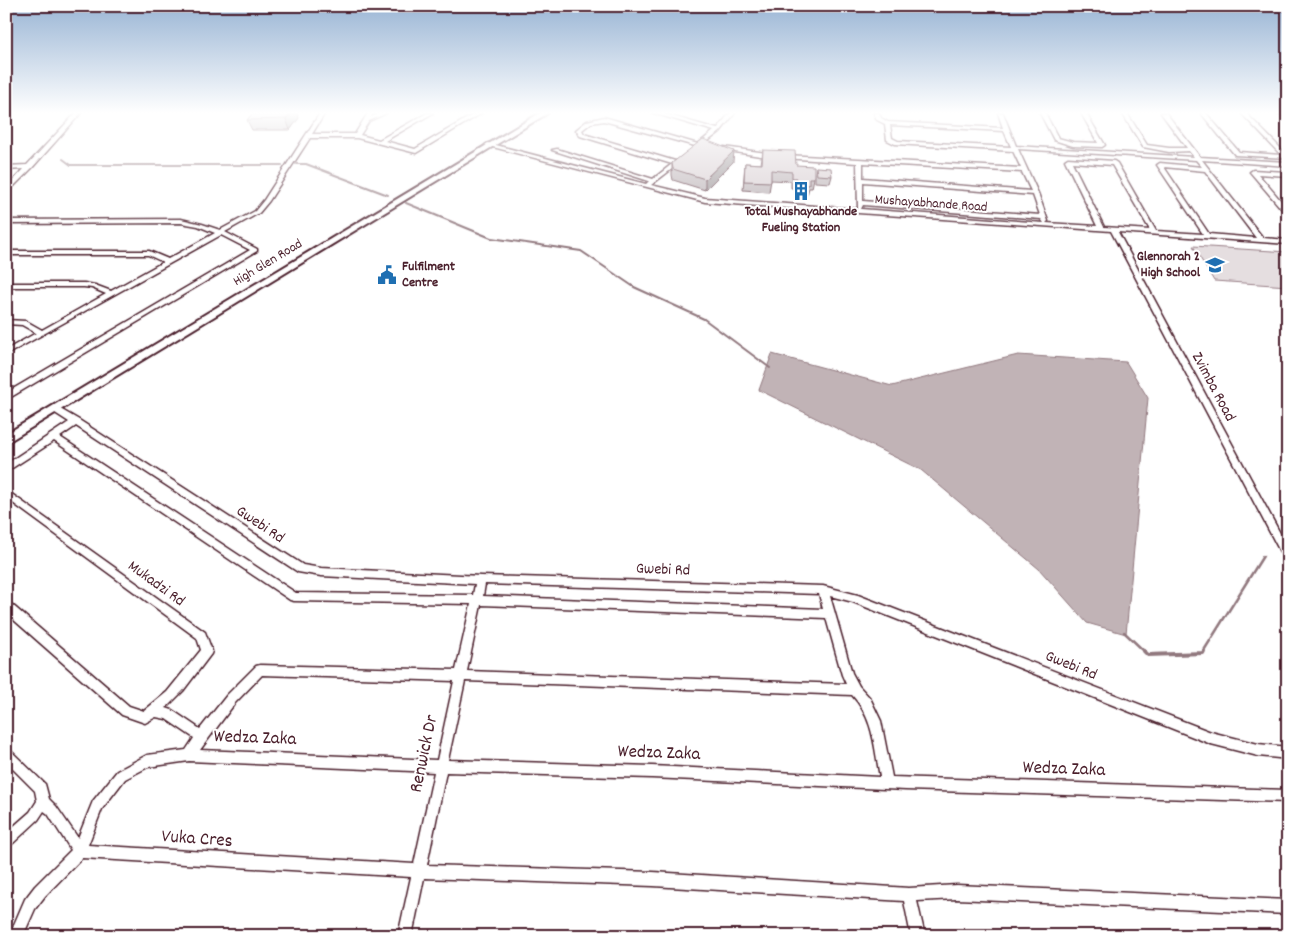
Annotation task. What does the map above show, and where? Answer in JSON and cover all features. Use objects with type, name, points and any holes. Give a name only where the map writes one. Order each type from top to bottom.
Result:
[{"type":"main road","name":"High Glen Road","points":[[6,439],[468,157]]},
{"type":"street","points":[[6,192],[39,157]]},
{"type":"street","points":[[6,352],[248,218],[262,206],[295,157]]},
{"type":"street","name":"Mushayabhande Road","points":[[534,157],[705,200],[1288,242]]},
{"type":"street","points":[[577,157],[654,181]]},
{"type":"street","points":[[656,157],[676,163]]},
{"type":"street","points":[[799,157],[1025,170]]},
{"type":"street","points":[[1018,157],[1035,193],[1046,225]]},
{"type":"street","points":[[1165,157],[1288,164]]},
{"type":"street","points":[[647,186],[684,158]]},
{"type":"street","points":[[1199,159],[1261,240]]},
{"type":"street","points":[[860,160],[860,211]]},
{"type":"street","points":[[1101,228],[1068,160],[1114,164],[1154,232]]},
{"type":"street","points":[[1206,169],[1160,166],[1207,236]]},
{"type":"street","points":[[6,168],[30,167]]},
{"type":"street","points":[[1288,174],[1253,172],[1288,213]]},
{"type":"street","points":[[861,180],[1035,193]]},
{"type":"street","points":[[861,203],[1043,217]]},
{"type":"street","points":[[6,222],[181,221],[194,223],[255,250],[6,397]]},
{"type":"street","name":"Zvimba Road","points":[[1113,229],[1288,558]]},
{"type":"street","points":[[6,253],[150,253],[168,262]]},
{"type":"street","points":[[6,285],[84,285],[93,286],[111,294]]},
{"type":"street","points":[[6,322],[23,323],[42,333]]},
{"type":"street","name":"Gwebi Rd","points":[[55,409],[301,569],[321,572],[481,580],[823,590],[863,601],[1211,738],[1251,749],[1288,753]]},
{"type":"street","points":[[6,469],[76,422]]},
{"type":"street","points":[[54,437],[294,597],[477,600],[830,614]]},
{"type":"street","name":"Mukadzi Rd","points":[[6,493],[201,636],[207,651],[150,714]]},
{"type":"street","name":"Renwick Dr","points":[[405,936],[481,580]]},
{"type":"street","points":[[823,590],[847,675],[855,690],[866,702],[875,722],[887,782]]},
{"type":"street","points":[[6,606],[126,711],[168,714],[202,737]]},
{"type":"street","points":[[189,755],[221,710],[242,686],[260,670],[461,675],[855,690]]},
{"type":"street","points":[[6,754],[42,788],[43,802],[34,816],[6,842]]},
{"type":"street","name":"Wedza Zaka","points":[[79,851],[97,805],[103,795],[121,776],[147,760],[189,755],[441,766],[1288,796]]},
{"type":"street","points":[[16,936],[30,904],[79,851],[52,810],[43,802]]},
{"type":"street","name":"Vuka Cres","points":[[79,851],[419,871]]},
{"type":"street","points":[[419,871],[653,879],[910,895],[980,892],[1288,907]]},
{"type":"street","points":[[910,895],[918,936]]},
{"type":"shaded area","points":[[1193,246],[1288,252],[1288,286],[1214,281]]},
{"type":"shaded area","points":[[772,354],[892,386],[1018,355],[1126,362],[1148,398],[1126,634],[1087,623],[1039,569],[921,470],[759,390]]},
{"type":"building","points":[[680,157],[728,157],[705,179],[673,169],[672,163]]},
{"type":"building","points":[[763,157],[795,157],[796,165],[814,166],[814,178],[809,178],[809,185],[796,184],[796,178],[792,178],[792,172],[771,170],[771,182],[744,181],[745,163],[762,164]]},
{"type":"building","points":[[816,167],[831,168],[832,176],[817,175]]},
{"type":"waterway","points":[[63,159],[71,165],[282,165]]},
{"type":"waterway","points":[[296,164],[306,164],[388,195]]},
{"type":"waterway","points":[[406,203],[491,238],[581,251],[634,287],[704,319],[770,368]]},
{"type":"waterway","points":[[1203,652],[1263,556]]},
{"type":"waterway","points":[[1124,632],[1145,652]]},
{"type":"waterway","points":[[1145,652],[1148,655],[1203,653],[1204,651]]},
{"type":"place","name":"Total Mushayabhande Fueling Station","points":[[801,191]]},
{"type":"place","name":"Glennorah 2 High School","points":[[1215,265]]},
{"type":"place","name":"Fulfilment Centre","points":[[387,275]]}]
